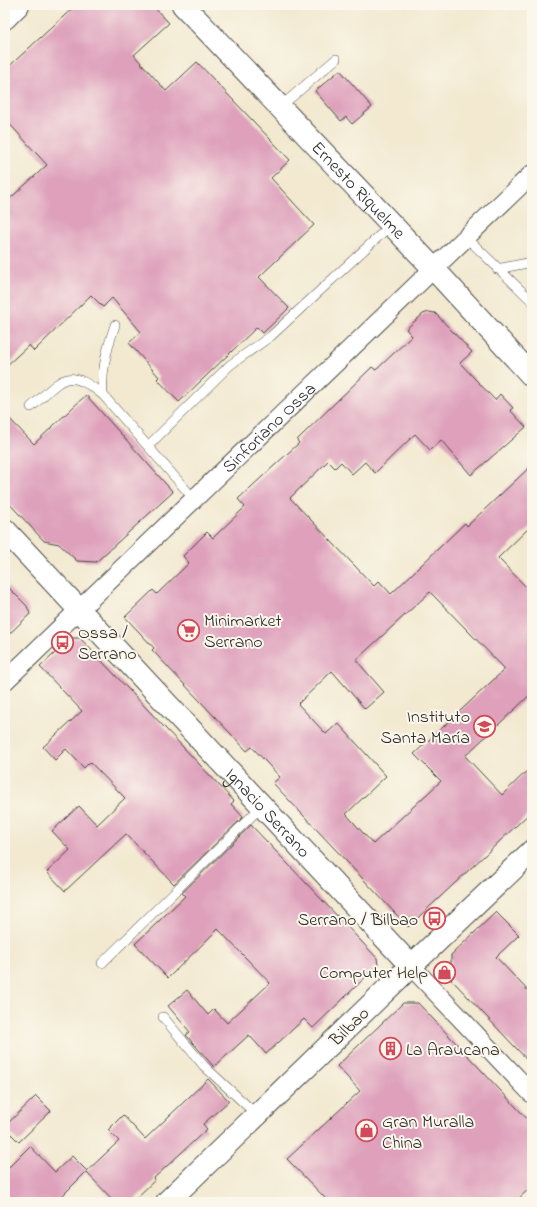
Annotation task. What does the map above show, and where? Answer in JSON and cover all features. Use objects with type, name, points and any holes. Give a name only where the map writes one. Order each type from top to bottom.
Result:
[{"type":"main road","points":[[5,18],[18,5]]},
{"type":"main road","name":"Ernesto Riquelme","points":[[183,5],[392,224],[532,376]]},
{"type":"main road","name":"Ignacio Serrano","points":[[5,530],[412,966]]},
{"type":"main road","name":"Bilbao","points":[[167,1202],[532,851]]},
{"type":"street","name":"Sinforiano Ossa","points":[[5,681],[532,174]]},
{"type":"street","name":"Ignacio Serrano","points":[[412,966],[532,1094]]},
{"type":"lane","points":[[280,107],[336,59]]},
{"type":"lane","points":[[148,446],[230,365],[270,336],[392,224]]},
{"type":"lane","points":[[467,238],[497,269],[532,301]]},
{"type":"lane","points":[[497,269],[532,262]]},
{"type":"lane","points":[[103,395],[102,377],[104,362],[115,325]]},
{"type":"lane","points":[[30,407],[62,380],[72,377],[87,383],[103,395],[194,498]]},
{"type":"lane","points":[[102,963],[262,806]]},
{"type":"lane","points":[[163,1017],[204,1066],[257,1115]]},
{"type":"building","points":[[76,5],[152,5],[169,23],[134,55],[166,91],[197,62],[290,160],[271,178],[314,225],[259,277],[289,308],[263,333],[257,327],[179,402],[157,379],[159,377],[129,343],[141,332],[112,298],[103,307],[91,295],[34,351],[29,345],[5,367],[5,203],[47,165],[5,119],[5,70]]},
{"type":"building","points":[[340,70],[372,107],[352,124],[346,117],[341,121],[315,91]]},
{"type":"building","points":[[429,312],[435,313],[472,352],[460,363],[495,400],[500,394],[513,408],[510,410],[526,427],[471,475],[441,440],[430,450],[415,434],[375,473],[365,462],[352,474],[341,462],[335,468],[328,461],[290,498],[374,586],[379,581],[391,594],[465,523],[467,526],[532,465],[532,525],[498,558],[532,593],[532,693],[465,756],[502,795],[532,766],[532,811],[408,927],[273,783],[280,777],[252,747],[247,751],[152,650],[154,648],[125,617],[153,590],[157,594],[189,563],[183,556],[207,532],[213,538],[245,507],[238,499],[299,443],[297,440],[372,367],[376,370],[412,336],[406,329],[423,314]],"holes":[[[430,592],[505,669],[414,754],[441,781],[373,844],[346,814],[386,776],[338,723],[326,734],[298,704],[332,671],[365,709],[384,692],[356,660]]]},
{"type":"building","points":[[86,395],[173,492],[96,562],[77,561],[59,544],[44,541],[5,499],[5,414],[34,444]]},
{"type":"building","points":[[5,584],[27,606],[30,614],[5,638]]},
{"type":"building","points":[[71,638],[80,638],[234,801],[231,804],[243,817],[174,884],[126,834],[65,891],[47,872],[70,850],[52,831],[79,806],[97,825],[125,798],[90,762],[84,768],[66,749],[55,760],[43,747],[82,711],[40,667]]},
{"type":"building","points":[[251,825],[377,958],[378,965],[313,1028],[304,1019],[266,1054],[249,1035],[214,1067],[186,1035],[190,1032],[168,1006],[187,990],[208,1015],[214,1009],[227,1023],[270,983],[218,929],[168,978],[135,944],[185,896],[182,893]]},
{"type":"building","points":[[496,912],[519,935],[496,957],[532,995],[532,1065],[451,979],[451,955]]},
{"type":"building","points":[[403,1003],[418,1003],[532,1124],[532,1186],[515,1202],[329,1202],[287,1159],[360,1091],[337,1066]]},
{"type":"building","points":[[208,1079],[229,1101],[203,1124],[207,1129],[154,1178],[155,1180],[132,1202],[115,1202],[86,1172],[56,1202],[12,1202],[5,1195],[5,1171],[30,1146],[55,1172],[72,1156],[87,1171],[119,1141],[108,1130],[123,1115],[145,1139]]},
{"type":"building","points":[[36,1096],[51,1111],[19,1142],[5,1128],[5,1126]]},
{"type":"place","name":"Minimarket Serrano","points":[[189,630]]},
{"type":"place","name":"Ossa / Serrano","points":[[62,642]]},
{"type":"place","name":"Instituto Santa María","points":[[485,726]]},
{"type":"place","name":"Serrano / Bilbao","points":[[434,919]]},
{"type":"place","name":"Computer Help","points":[[444,972]]},
{"type":"place","name":"La Araucana","points":[[391,1049]]},
{"type":"place","name":"Gran Muralla China","points":[[366,1131]]}]
